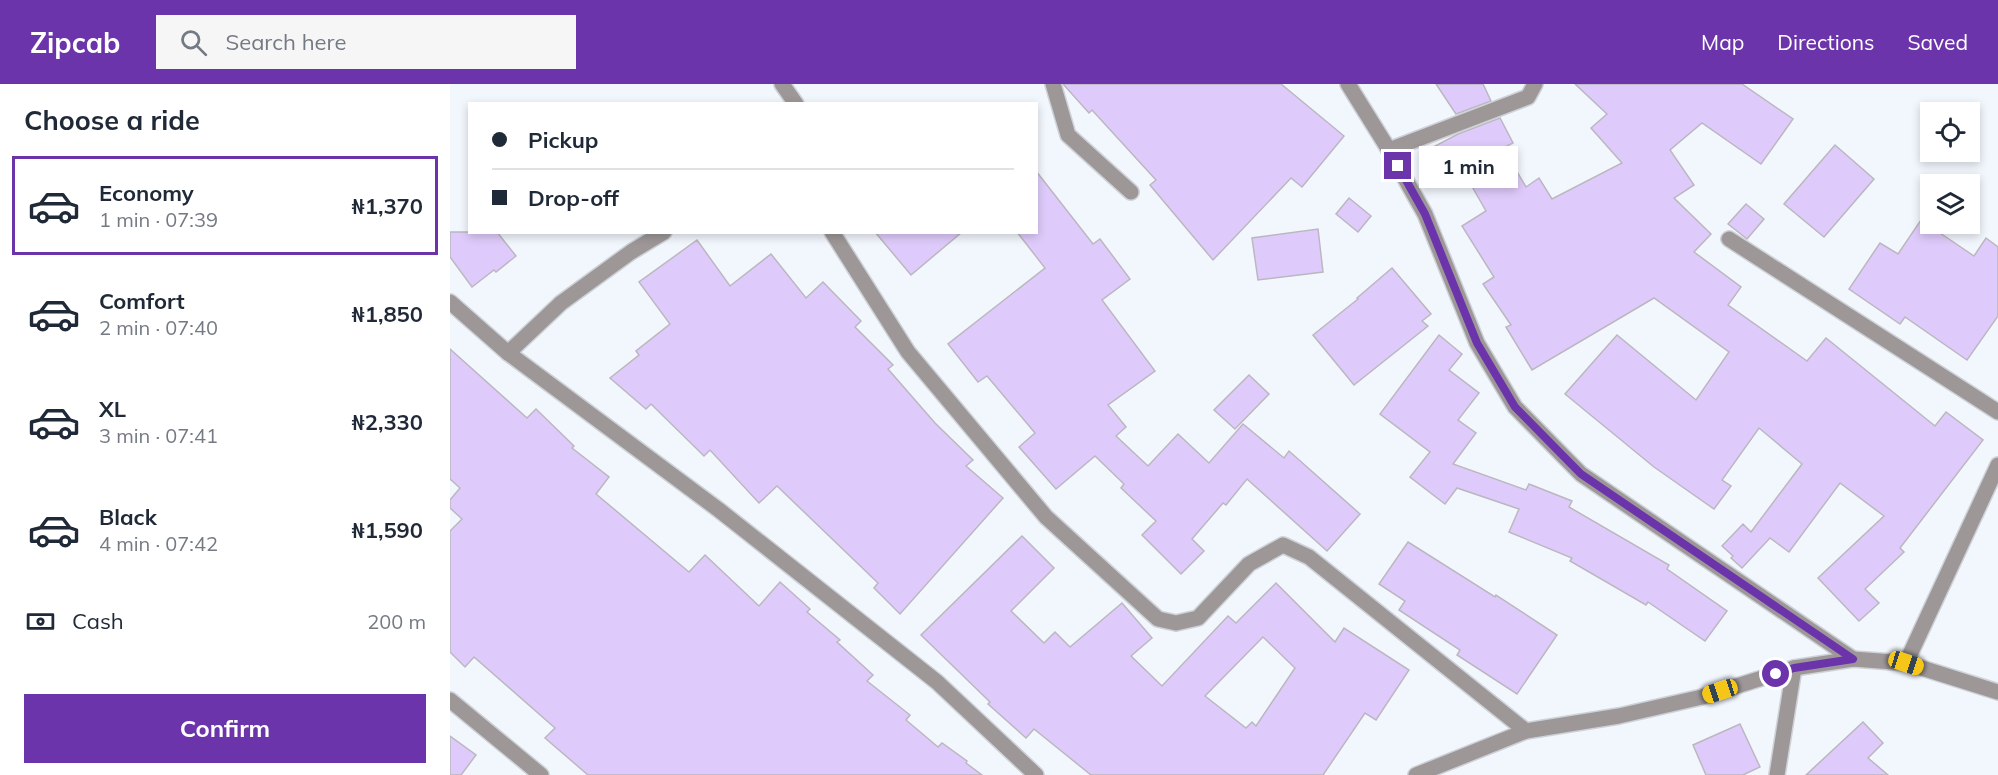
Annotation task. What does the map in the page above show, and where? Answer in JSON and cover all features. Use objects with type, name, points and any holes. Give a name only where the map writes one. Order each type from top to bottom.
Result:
[{"type":"street","points":[[782,84],[795,102]]},
{"type":"street","points":[[1053,84],[1068,135],[1131,192]]},
{"type":"street","points":[[1348,84],[1425,214],[1477,343],[1515,407],[1581,474],[1853,659]]},
{"type":"street","points":[[1389,150],[1528,97],[1535,84]]},
{"type":"street","points":[[508,353],[561,303],[631,252],[661,234]]},
{"type":"street","points":[[833,234],[908,352],[1039,507],[1158,619],[1176,622],[1198,618],[1249,564],[1283,545],[1309,558],[1526,732]]},
{"type":"street","points":[[1729,239],[1998,412]]},
{"type":"street","points":[[450,302],[508,353],[719,510],[938,682],[1036,775]]},
{"type":"street","points":[[1906,663],[1998,465]]},
{"type":"street","points":[[1416,775],[1526,732],[1618,716],[1702,697],[1794,668],[1853,659],[1906,663],[1998,693]]},
{"type":"street","points":[[1777,775],[1794,668]]},
{"type":"street","points":[[450,700],[541,775]]},
{"type":"building","points":[[1063,84],[1281,84],[1344,136],[1302,187],[1291,178],[1213,260],[1150,185],[1156,180],[1092,110],[1089,113]]},
{"type":"building","points":[[1436,84],[1483,84],[1491,101],[1456,114]]},
{"type":"building","points":[[1575,84],[1742,84],[1793,119],[1761,164],[1702,123],[1670,150],[1694,185],[1674,198],[1711,234],[1694,252],[1741,287],[1728,305],[1807,361],[1826,338],[1935,426],[1946,412],[1983,440],[1900,548],[1904,552],[1865,589],[1879,603],[1859,621],[1818,578],[1884,516],[1840,483],[1789,552],[1770,538],[1742,568],[1722,546],[1743,524],[1751,532],[1802,464],[1759,428],[1722,480],[1731,486],[1714,509],[1654,467],[1565,394],[1617,335],[1696,400],[1729,352],[1654,298],[1532,370],[1506,327],[1511,325],[1483,284],[1494,277],[1462,226],[1486,211],[1462,169],[1435,183],[1420,154],[1458,134],[1500,118],[1513,143],[1503,148],[1526,187],[1539,178],[1552,199],[1622,163],[1591,128],[1607,114]]},
{"type":"building","points":[[1835,145],[1874,179],[1824,237],[1784,204]]},
{"type":"building","points":[[1038,174],[1093,244],[1100,239],[1130,279],[1102,300],[1155,371],[1108,405],[1126,427],[1116,436],[1148,466],[1178,434],[1209,463],[1243,424],[1284,458],[1289,451],[1360,514],[1327,551],[1247,479],[1226,505],[1223,503],[1192,539],[1204,551],[1181,574],[1142,535],[1156,521],[1121,488],[1124,484],[1095,456],[1056,489],[1019,447],[1035,433],[987,376],[978,382],[948,344],[1045,268],[1019,234],[1038,234]]},
{"type":"building","points":[[1349,198],[1371,216],[1358,232],[1336,214]]},
{"type":"building","points":[[1746,204],[1764,219],[1747,239],[1728,224]]},
{"type":"building","points":[[1920,221],[1920,234],[1942,234],[1974,256],[1986,238],[1998,247],[1998,316],[1967,360],[1905,317],[1900,324],[1849,289],[1880,243],[1898,254]]},
{"type":"building","points":[[1318,229],[1323,272],[1258,280],[1252,238]]},
{"type":"building","points":[[450,232],[499,234],[516,256],[472,287],[450,257]]},
{"type":"building","points":[[877,234],[960,234],[911,275]]},
{"type":"building","points":[[697,240],[730,286],[771,254],[806,298],[823,282],[861,321],[855,327],[893,365],[888,369],[935,423],[973,460],[966,466],[1003,498],[900,614],[874,588],[878,583],[777,486],[759,503],[710,450],[704,456],[651,404],[646,409],[610,378],[639,355],[636,351],[670,324],[639,282]]},
{"type":"building","points":[[1392,268],[1431,314],[1422,321],[1428,326],[1354,385],[1313,335]]},
{"type":"building","points":[[1439,335],[1462,354],[1449,370],[1479,393],[1458,420],[1476,433],[1453,464],[1526,490],[1529,484],[1572,501],[1569,507],[1669,565],[1667,569],[1727,611],[1705,641],[1648,602],[1646,605],[1570,561],[1572,558],[1509,532],[1519,509],[1457,488],[1445,504],[1410,477],[1430,452],[1380,414]]},
{"type":"building","points":[[450,349],[527,418],[536,409],[574,446],[572,448],[609,477],[596,494],[689,572],[705,555],[759,606],[780,582],[810,609],[807,612],[840,640],[837,642],[873,675],[867,681],[910,715],[906,720],[938,747],[942,743],[982,775],[588,775],[545,738],[555,728],[474,657],[465,667],[450,652],[450,531],[462,519],[450,508],[450,500],[460,488],[450,479]]},
{"type":"building","points":[[1249,375],[1269,394],[1235,429],[1214,410]]},
{"type":"building","points":[[1022,536],[1054,568],[1011,611],[1044,643],[1055,632],[1070,647],[1122,603],[1152,638],[1131,656],[1162,686],[1228,616],[1236,623],[1276,583],[1335,642],[1344,628],[1409,670],[1376,720],[1365,713],[1323,775],[1091,775],[1034,729],[1026,738],[988,704],[990,702],[921,635]],"holes":[[[1263,637],[1295,668],[1256,726],[1252,722],[1246,728],[1205,696]]]},
{"type":"building","points":[[1408,542],[1557,635],[1517,694],[1457,655],[1460,650],[1399,610],[1405,601],[1379,584]]},
{"type":"building","points":[[1863,722],[1883,743],[1868,758],[1888,775],[1806,775]]},
{"type":"building","points":[[1740,724],[1760,767],[1743,775],[1706,775],[1693,745]]},
{"type":"building","points":[[450,736],[476,755],[461,775],[450,775]]},
{"type":"route","points":[[1398,166],[1425,214],[1477,343],[1515,407],[1581,474],[1853,659],[1794,668],[1776,674]]}]
